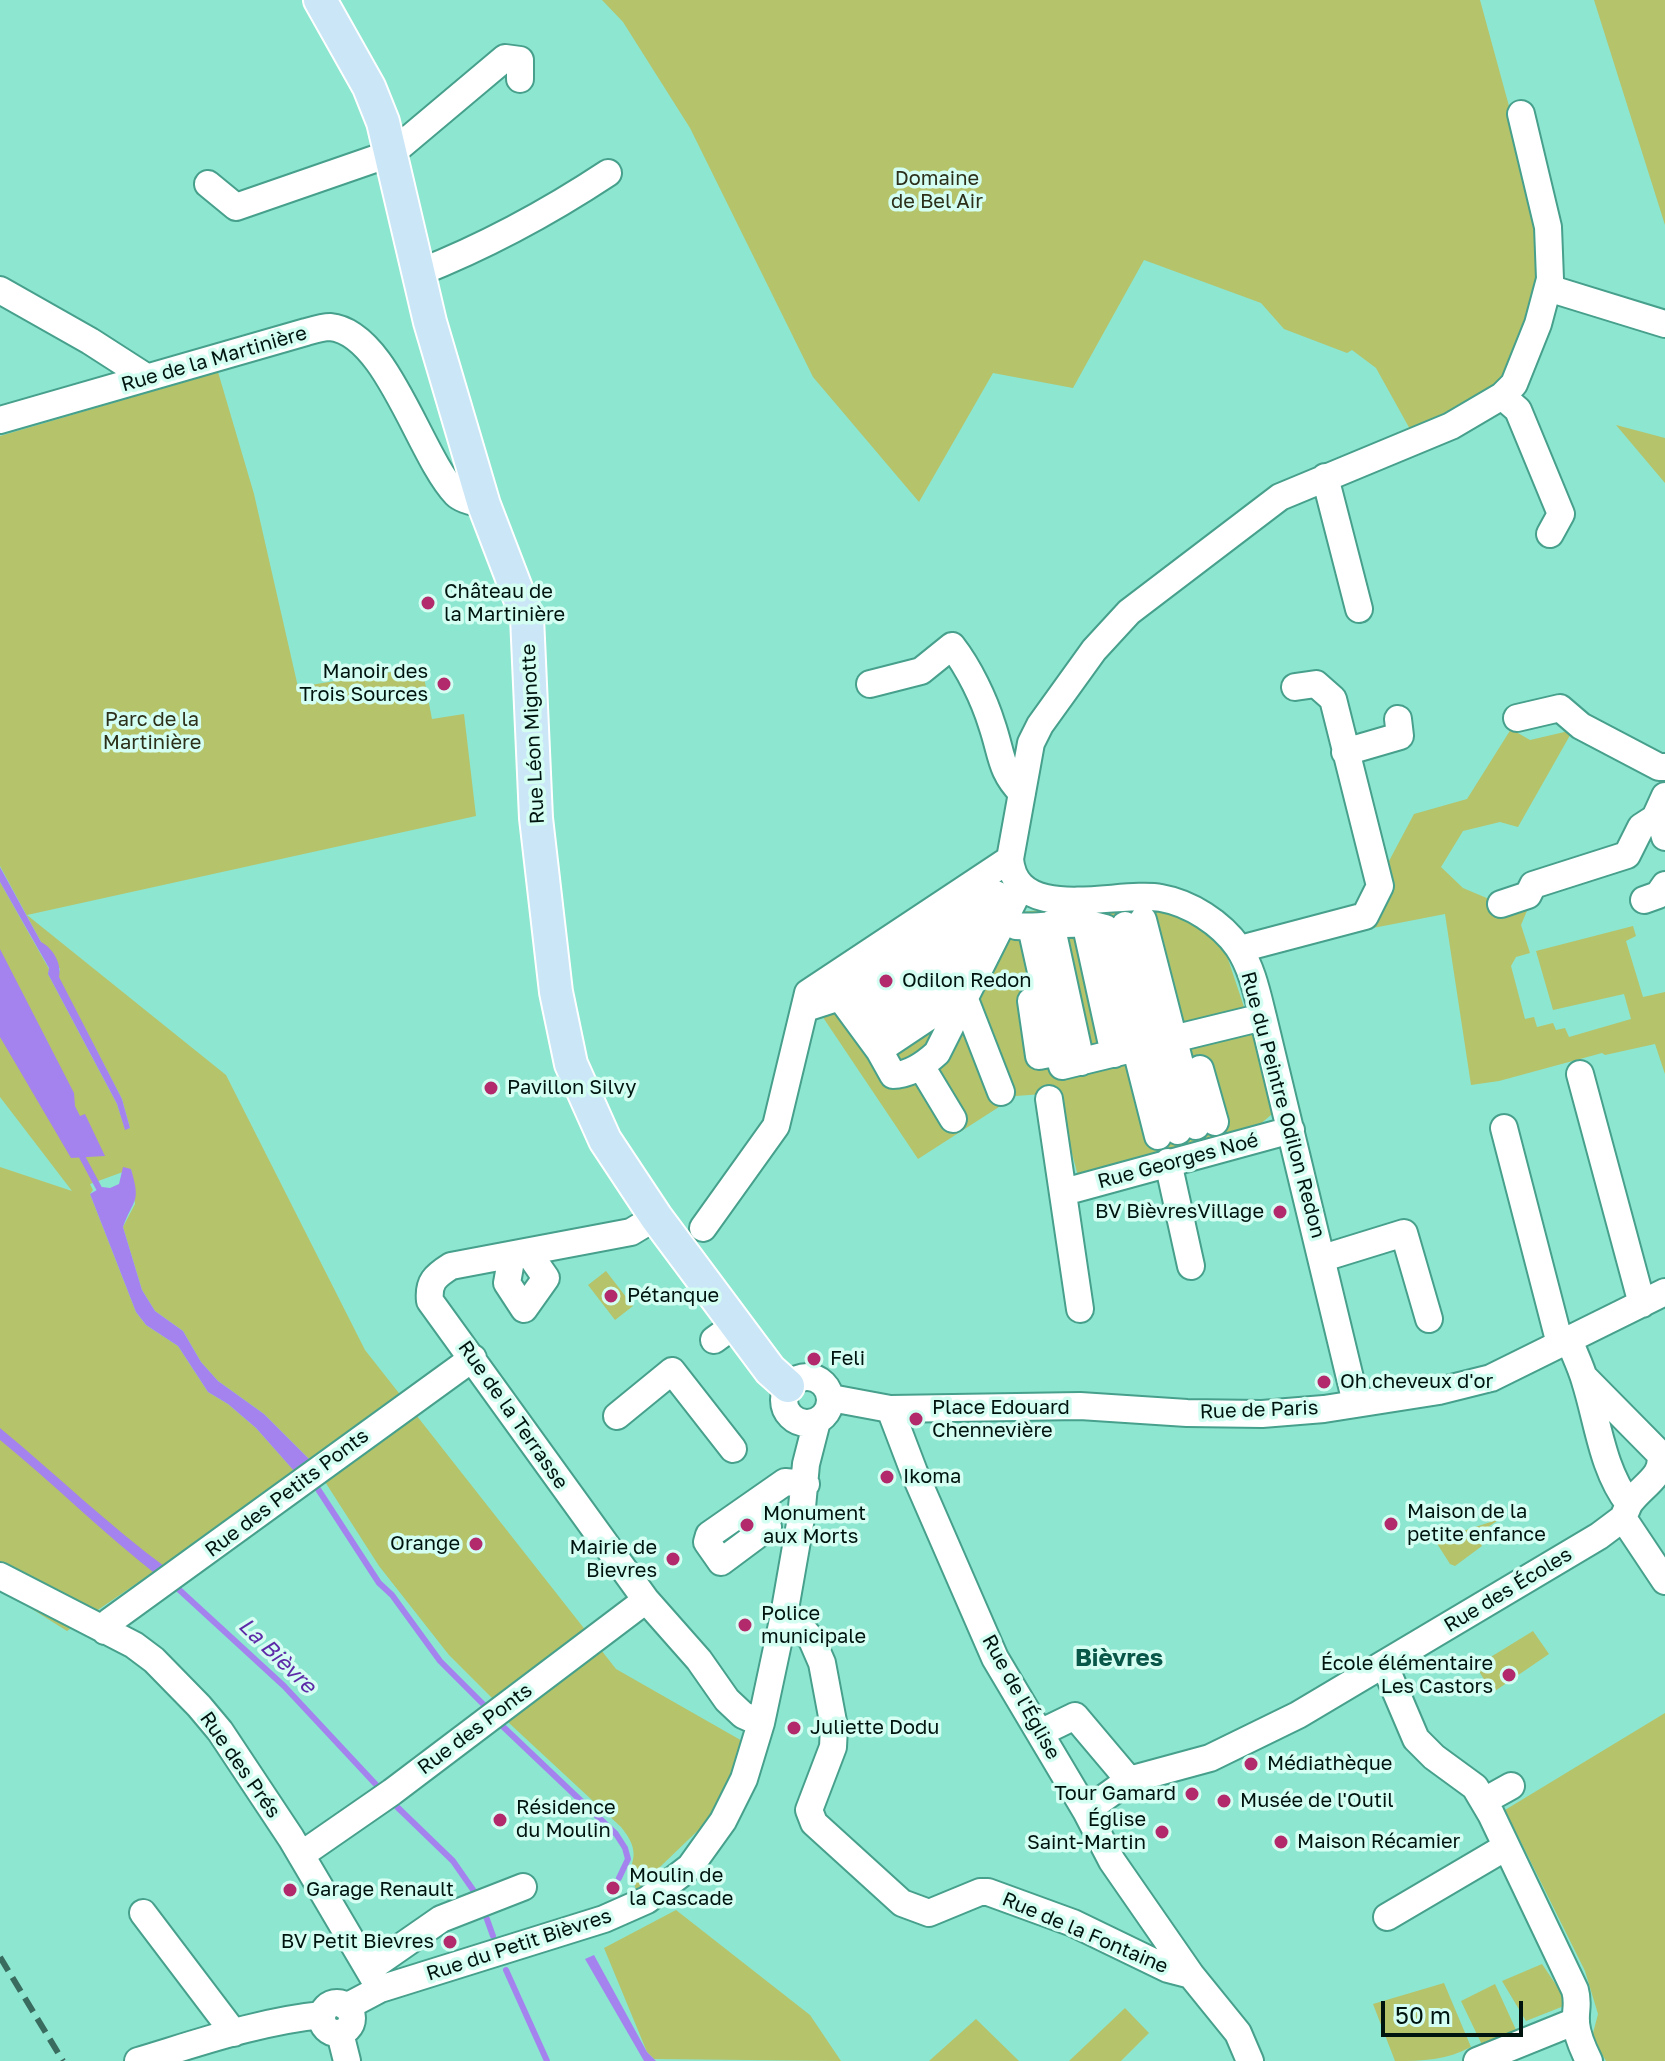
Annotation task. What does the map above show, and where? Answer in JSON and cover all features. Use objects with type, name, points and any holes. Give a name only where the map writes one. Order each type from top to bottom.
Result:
[{"type":"main road","name":"Rue Léon Mignotte","points":[[320,0],[369,87],[383,122],[418,273],[484,505],[527,617],[536,818],[556,992],[571,1064],[605,1140],[656,1217],[725,1332],[788,1386]]},
{"type":"street","points":[[208,184],[236,207],[392,153],[505,58],[520,60],[520,79]]},
{"type":"street","points":[[861,1025],[996,894],[1062,988],[1187,1129],[1062,988],[1021,886],[1014,878],[1010,859],[1031,743],[1040,725],[1094,650],[1129,612],[1280,497],[1451,426],[1502,396],[1514,384],[1527,355],[1550,279],[1548,227],[1521,114]]},
{"type":"street","points":[[418,273],[451,260],[558,206],[608,173]]},
{"type":"street","points":[[1548,288],[1665,324]]},
{"type":"street","points":[[0,290],[146,377]]},
{"type":"street","name":"Rue de la Martinière","points":[[0,420],[330,327],[356,336],[382,366],[428,452],[457,496],[484,505]]},
{"type":"street","points":[[1502,396],[1518,410],[1561,514],[1550,534]]},
{"type":"street","points":[[1325,477],[1359,609]]},
{"type":"street","points":[[870,684],[921,671],[952,646],[992,722],[1007,778],[1022,793]]},
{"type":"street","points":[[1240,949],[1365,916],[1380,886],[1333,699],[1316,684],[1295,687]]},
{"type":"street","points":[[1517,718],[1560,708],[1581,726],[1659,767],[1665,767]]},
{"type":"street","points":[[1345,752],[1400,736],[1398,719]]},
{"type":"street","points":[[1501,904],[1528,895],[1533,885],[1627,855],[1641,827],[1662,817]]},
{"type":"street","points":[[703,1228],[776,1126],[808,993],[1010,859]]},
{"type":"street","name":"Rue du Peintre Odilon Redon","points":[[1021,886],[1036,896],[1060,900],[1162,898],[1180,903],[1215,923],[1240,949],[1252,975],[1263,1017],[1356,1403]]},
{"type":"street","points":[[1062,988],[1142,921],[1062,988]]},
{"type":"street","points":[[806,1008],[836,996],[861,1025],[893,1075],[901,1075],[921,1066],[937,1053],[985,955]]},
{"type":"street","points":[[861,1025],[985,955]]},
{"type":"street","points":[[985,955],[1062,988],[1263,1017]]},
{"type":"street","points":[[861,1025],[966,994]]},
{"type":"street","points":[[966,994],[1001,1092]]},
{"type":"street","points":[[921,1066],[953,1119]]},
{"type":"street","points":[[1580,1074],[1654,1298]]},
{"type":"street","points":[[1049,1099],[1080,1309]]},
{"type":"street","name":"Rue des Écoles","points":[[1504,1128],[1564,1342],[1584,1377],[1602,1445],[1626,1511]]},
{"type":"street","name":"Rue Georges Noé","points":[[1064,1192],[1291,1130]]},
{"type":"street","points":[[1168,1162],[1191,1266]]},
{"type":"street","name":"Rue de la Terrasse","points":[[656,1217],[631,1232],[451,1266],[440,1273],[429,1288],[430,1301],[646,1600],[699,1660],[727,1700],[743,1715],[761,1723]]},
{"type":"street","points":[[1323,1258],[1404,1233],[1429,1319]]},
{"type":"street","name":"Rue de Paris","points":[[831,1398],[890,1409],[1080,1406],[1262,1414],[1356,1403],[1468,1385],[1491,1378],[1654,1298]]},
{"type":"street","name":"Rue des Petits Ponts","points":[[105,1631],[109,1622],[473,1358]]},
{"type":"street","points":[[617,1416],[672,1371],[733,1449]]},
{"type":"street","points":[[800,1377],[815,1378],[826,1386],[831,1398],[828,1412],[806,1420],[784,1403],[788,1386],[800,1377]]},
{"type":"street","name":"Rue des Écoles","points":[[1129,1780],[1210,1758],[1298,1715],[1599,1536],[1626,1511],[1638,1492],[1664,1470],[1660,1454],[1584,1377]]},
{"type":"street","name":"Rue de l'Église","points":[[890,1409],[995,1658],[1086,1811],[1112,1861],[1191,1975],[1238,2033],[1250,2061]]},
{"type":"street","name":"Rue du Petit Bièvres","points":[[138,2061],[302,2017],[336,2018],[375,1979],[585,1926],[647,1900],[690,1867],[723,1821],[748,1768],[761,1723],[784,1615],[806,1474],[806,1420]]},
{"type":"street","points":[[754,1504],[785,1482],[806,1474]]},
{"type":"street","points":[[1626,1511],[1665,1581]]},
{"type":"street","name":"Rue des Prés","points":[[0,1576],[134,1645],[154,1660],[199,1706],[220,1731],[301,1855],[375,1979]]},
{"type":"street","name":"Rue des Ponts","points":[[301,1855],[386,1796],[646,1600]]},
{"type":"street","name":"Rue de la Fontaine","points":[[784,1615],[794,1619],[812,1640],[822,1663],[834,1727],[833,1747],[809,1810],[814,1823],[902,1903],[929,1913],[980,1892],[988,1892],[1073,1923],[1168,1969],[1191,1975]]},
{"type":"street","points":[[1384,1664],[1416,1739],[1434,1757],[1469,1781],[1484,1801],[1575,1990],[1579,2005],[1576,2021],[1589,2061]]},
{"type":"street","points":[[1040,1733],[1075,1716],[1129,1780],[1086,1811]]},
{"type":"street","points":[[1484,1801],[1511,1786]]},
{"type":"street","points":[[1387,1917],[1506,1847]]},
{"type":"street","points":[[375,1979],[441,1919],[523,1887]]},
{"type":"street","points":[[143,1913],[234,2033]]},
{"type":"street","points":[[336,2018],[347,2061]]},
{"type":"street","points":[[1477,2061],[1576,2021]]},
{"type":"green space","name":"Domaine de Bel Air","points":[[602,0],[1480,0],[1512,117],[1536,232],[1536,284],[1513,362],[1500,382],[1411,431],[1376,368],[1352,350],[1347,353],[1284,329],[1261,303],[1144,260],[1073,388],[993,373],[919,502],[813,377],[690,128],[623,22]]},
{"type":"green space","points":[[1594,0],[1665,0],[1665,225]]},
{"type":"green space","name":"Parc de la Martinière","points":[[218,372],[254,494],[298,687],[422,667],[432,719],[464,714],[476,816],[27,915],[226,1075],[365,1350],[616,1669],[744,1742],[713,1816],[636,1890],[630,1869],[633,1847],[621,1827],[509,1723],[494,1700],[449,1655],[379,1566],[313,1463],[264,1414],[218,1381],[201,1362],[183,1331],[155,1311],[142,1290],[123,1227],[135,1204],[131,1169],[90,1184],[93,1190],[90,1194],[136,1312],[146,1325],[178,1346],[208,1392],[256,1428],[297,1474],[67,1631],[0,1589],[0,1167],[72,1191],[0,1097],[0,882],[49,969],[48,974],[117,1104],[125,1129],[130,1128],[122,1099],[58,977],[60,969],[41,942],[0,866],[0,436]]},
{"type":"green space","points":[[1616,425],[1665,438],[1665,483]]},
{"type":"green space","points":[[1511,729],[1530,740],[1573,730],[1518,827],[1500,822],[1463,831],[1441,867],[1463,888],[1509,911],[1529,906],[1521,925],[1530,953],[1516,957],[1511,966],[1525,1019],[1534,1017],[1537,1027],[1553,1023],[1556,1030],[1565,1028],[1569,1037],[1631,1019],[1624,994],[1553,1010],[1536,951],[1633,926],[1636,936],[1626,941],[1643,997],[1665,992],[1665,1074],[1655,1044],[1605,1055],[1602,1053],[1499,1081],[1471,1085],[1445,914],[1373,928],[1389,861],[1414,814],[1467,799]]},
{"type":"green space","points":[[998,873],[1007,877],[1019,912],[1136,902],[1171,910],[1200,924],[1226,953],[1278,1109],[1258,1126],[1078,1176],[1056,1093],[1016,1096],[918,1159],[810,998]]},
{"type":"green space","name":"Pétanque","points":[[606,1271],[633,1306],[615,1320],[588,1285]]},
{"type":"green space","points":[[1500,1519],[1476,1535],[1482,1546],[1455,1566],[1450,1564],[1429,1531],[1430,1528],[1438,1539]]},
{"type":"green space","points":[[1533,1631],[1549,1654],[1492,1693],[1476,1666]]},
{"type":"green space","points":[[1665,1713],[1665,2061],[1606,2061],[1592,2037],[1598,2014],[1585,1971],[1505,1810]]},
{"type":"green space","points":[[676,1910],[810,2015],[841,2061],[654,2059],[647,2052],[604,1948]]},
{"type":"green space","points":[[1542,1964],[1569,2004],[1526,2021],[1502,1981]]},
{"type":"green space","points":[[1444,1983],[1471,2047],[1434,2059],[1395,2061],[1373,2004]]},
{"type":"green space","points":[[1495,1984],[1517,2032],[1483,2047],[1461,2001]]},
{"type":"green space","points":[[1125,2008],[1149,2033],[1121,2061],[1069,2061]]},
{"type":"green space","points":[[976,2019],[1019,2061],[929,2061]]},
{"type":"shaded area","points":[[0,867],[41,942],[56,957],[59,977],[122,1099],[130,1128],[125,1130],[117,1104],[48,974],[49,968],[0,882]]},
{"type":"shaded area","points":[[0,949],[74,1093],[80,1116],[85,1114],[105,1156],[71,1158],[0,1037]]},
{"type":"shaded area","points":[[123,1167],[131,1169],[136,1195],[123,1227],[142,1290],[155,1311],[183,1331],[201,1362],[218,1381],[264,1414],[313,1463],[295,1472],[256,1428],[208,1392],[178,1346],[146,1325],[136,1312],[90,1194],[102,1187],[119,1184]]},
{"type":"shaded area","points":[[0,1428],[168,1569],[158,1576],[138,1560],[0,1440]]},
{"type":"shaded area","points":[[594,1955],[647,2052],[656,2061],[644,2061],[585,1959]]},
{"type":"waterway","points":[[79,1151],[102,1194]]},
{"type":"waterway","points":[[314,1483],[379,1583],[392,1595],[440,1661],[490,1711]]},
{"type":"waterway","name":"La Bièvre","points":[[174,1585],[284,1686],[382,1791]]},
{"type":"waterway","points":[[496,1720],[616,1834],[628,1859],[619,1878]]},
{"type":"waterway","name":"La Bièvre","points":[[392,1802],[453,1861],[478,1897]]},
{"type":"waterway","name":"La Bièvre","points":[[484,1911],[493,1936]]},
{"type":"waterway","name":"La Bièvre","points":[[506,1970],[547,2061]]},
{"type":"railway","points":[[0,1957],[63,2061]]},
{"type":"place","name":"Château de la Martinière","points":[[428,603]]},
{"type":"place","name":"Manoir des Trois Sources","points":[[444,684]]},
{"type":"place","name":"Odilon Redon","points":[[886,981]]},
{"type":"place","name":"Pavillon Silvy","points":[[491,1088]]},
{"type":"place","name":"BV BièvresVillage","points":[[1280,1212]]},
{"type":"place","name":"Pétanque","points":[[611,1296]]},
{"type":"place","name":"Feli","points":[[814,1359]]},
{"type":"place","name":"Oh cheveux d'or","points":[[1324,1382]]},
{"type":"place","name":"Place Edouard Chennevière","points":[[916,1419]]},
{"type":"place","name":"Ikoma","points":[[887,1477]]},
{"type":"place","name":"Maison de la petite enfance","points":[[1391,1524]]},
{"type":"place","name":"Monument aux Morts","points":[[747,1525]]},
{"type":"place","name":"Orange","points":[[476,1544]]},
{"type":"place","name":"Mairie de Bievres","points":[[673,1559]]},
{"type":"place","name":"Police municipale","points":[[745,1625]]},
{"type":"place","name":"École élémentaire Les Castors","points":[[1509,1675]]},
{"type":"place","name":"Juliette Dodu","points":[[794,1728]]},
{"type":"place","name":"Médiathèque","points":[[1251,1764]]},
{"type":"place","name":"Tour Gamard","points":[[1192,1794]]},
{"type":"place","name":"Musée de l'Outil","points":[[1224,1801]]},
{"type":"place","name":"Résidence du Moulin","points":[[500,1820]]},
{"type":"place","name":"Église Saint-Martin","points":[[1162,1832]]},
{"type":"place","name":"Maison Récamier","points":[[1281,1842]]},
{"type":"place","name":"Moulin de la Cascade","points":[[613,1888]]},
{"type":"place","name":"Garage Renault","points":[[290,1890]]},
{"type":"place","name":"BV Petit Bievres","points":[[450,1942]]},
{"type":"district","name":"Bièvres","points":[[1119,1658]]}]
